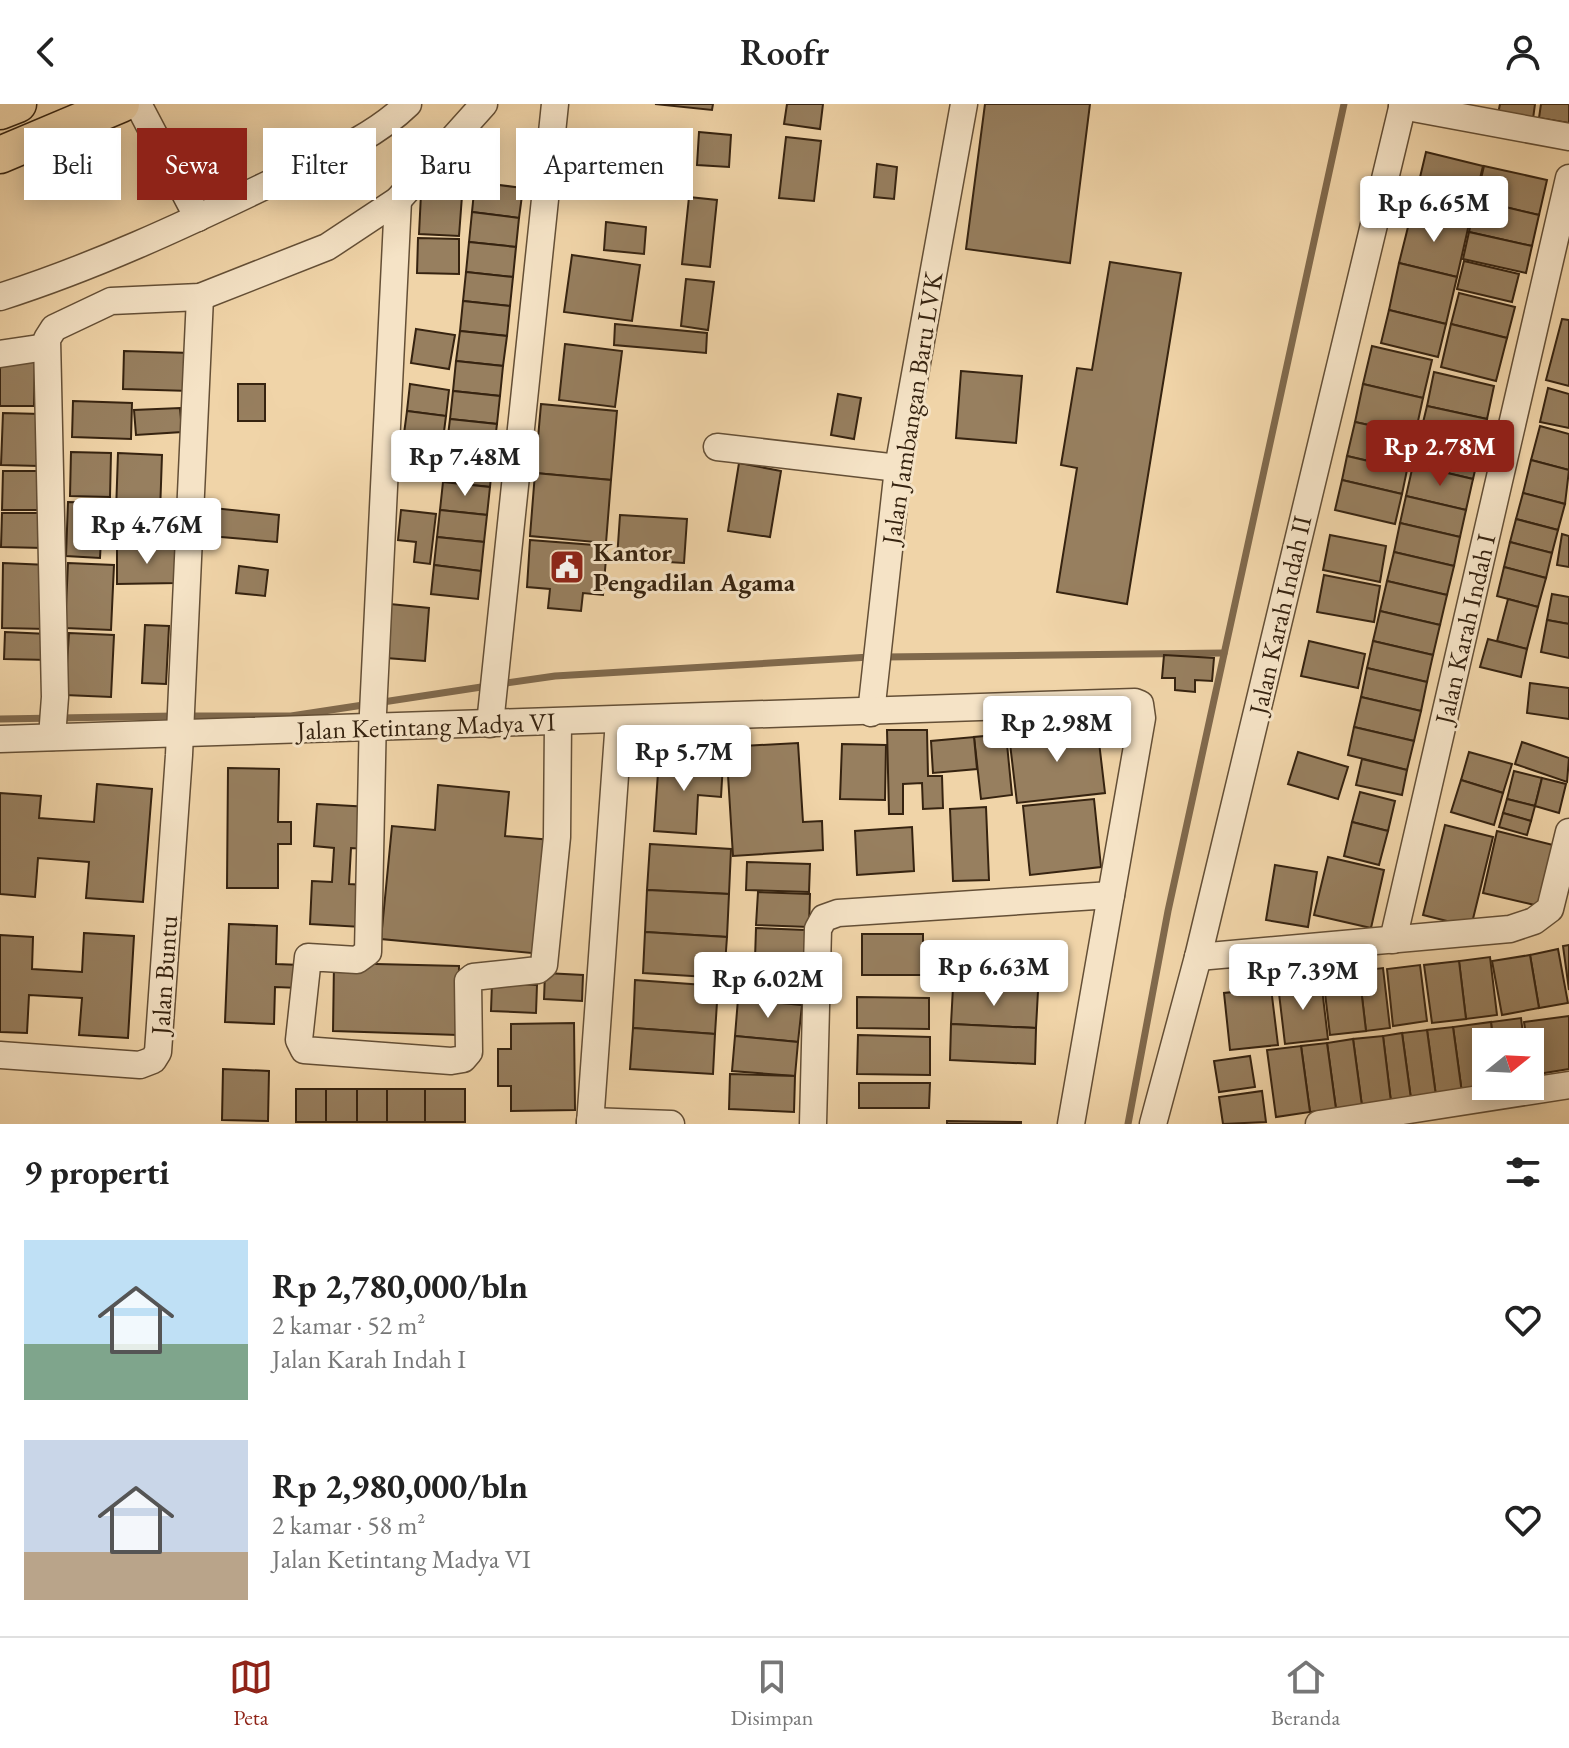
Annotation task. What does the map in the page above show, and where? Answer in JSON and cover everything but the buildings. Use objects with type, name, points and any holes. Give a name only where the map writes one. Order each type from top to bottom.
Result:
[{"type":"highway","points":[[0,111],[18,104]]},
{"type":"highway","points":[[0,155],[121,104]]},
{"type":"street","points":[[138,104],[198,218]]},
{"type":"street","points":[[0,297],[72,274],[198,218],[357,142],[408,104]]},
{"type":"street","points":[[462,128],[484,104]]},
{"type":"street","points":[[491,711],[555,104]]},
{"type":"street","name":"Jalan Jambangan Baru LVK","points":[[871,713],[898,468],[964,104]]},
{"type":"street","points":[[1402,105],[1569,137]]},
{"type":"street","name":"Jalan Karah Indah II","points":[[1153,1124],[1198,957],[1402,105]]},
{"type":"street","name":"Jalan Karah Indah I","points":[[1393,940],[1557,285],[1569,178]]},
{"type":"street","points":[[53,718],[46,347],[54,328],[111,301],[200,297],[327,247],[398,200]]},
{"type":"street","points":[[398,200],[373,711],[368,952],[357,960],[308,957],[299,1040],[305,1051],[451,1061],[463,1059],[469,1052],[470,979],[538,970],[545,963],[557,837],[558,722]]},
{"type":"street","points":[[180,717],[200,297]]},
{"type":"street","points":[[0,354],[46,347]]},
{"type":"street","points":[[717,447],[898,468]]},
{"type":"street","name":"Jalan Ketintang Madya VI","points":[[0,739],[53,718],[491,711],[558,722],[1140,704],[1142,718],[1111,895]]},
{"type":"street","name":"Jalan Buntu","points":[[0,1055],[140,1065],[156,1056],[180,717]]},
{"type":"street","points":[[619,720],[590,1123],[671,1124]]},
{"type":"street","points":[[1198,957],[1510,929],[1543,915],[1554,901],[1569,832]]},
{"type":"street","points":[[813,1124],[818,929],[824,918],[838,913],[1111,895],[1071,1124]]},
{"type":"street","points":[[1319,1124],[1569,1085]]},
{"type":"waterway","points":[[1128,1124],[1168,911],[1344,104]]},
{"type":"waterway","points":[[883,657],[1224,653]]},
{"type":"waterway","points":[[500,684],[555,676],[870,657]]},
{"type":"waterway","points":[[186,716],[291,716],[488,686]]},
{"type":"waterway","points":[[0,719],[174,716]]},
{"type":"place","name":"Kantor Pengadilan Agama","points":[[567,567]]}]
